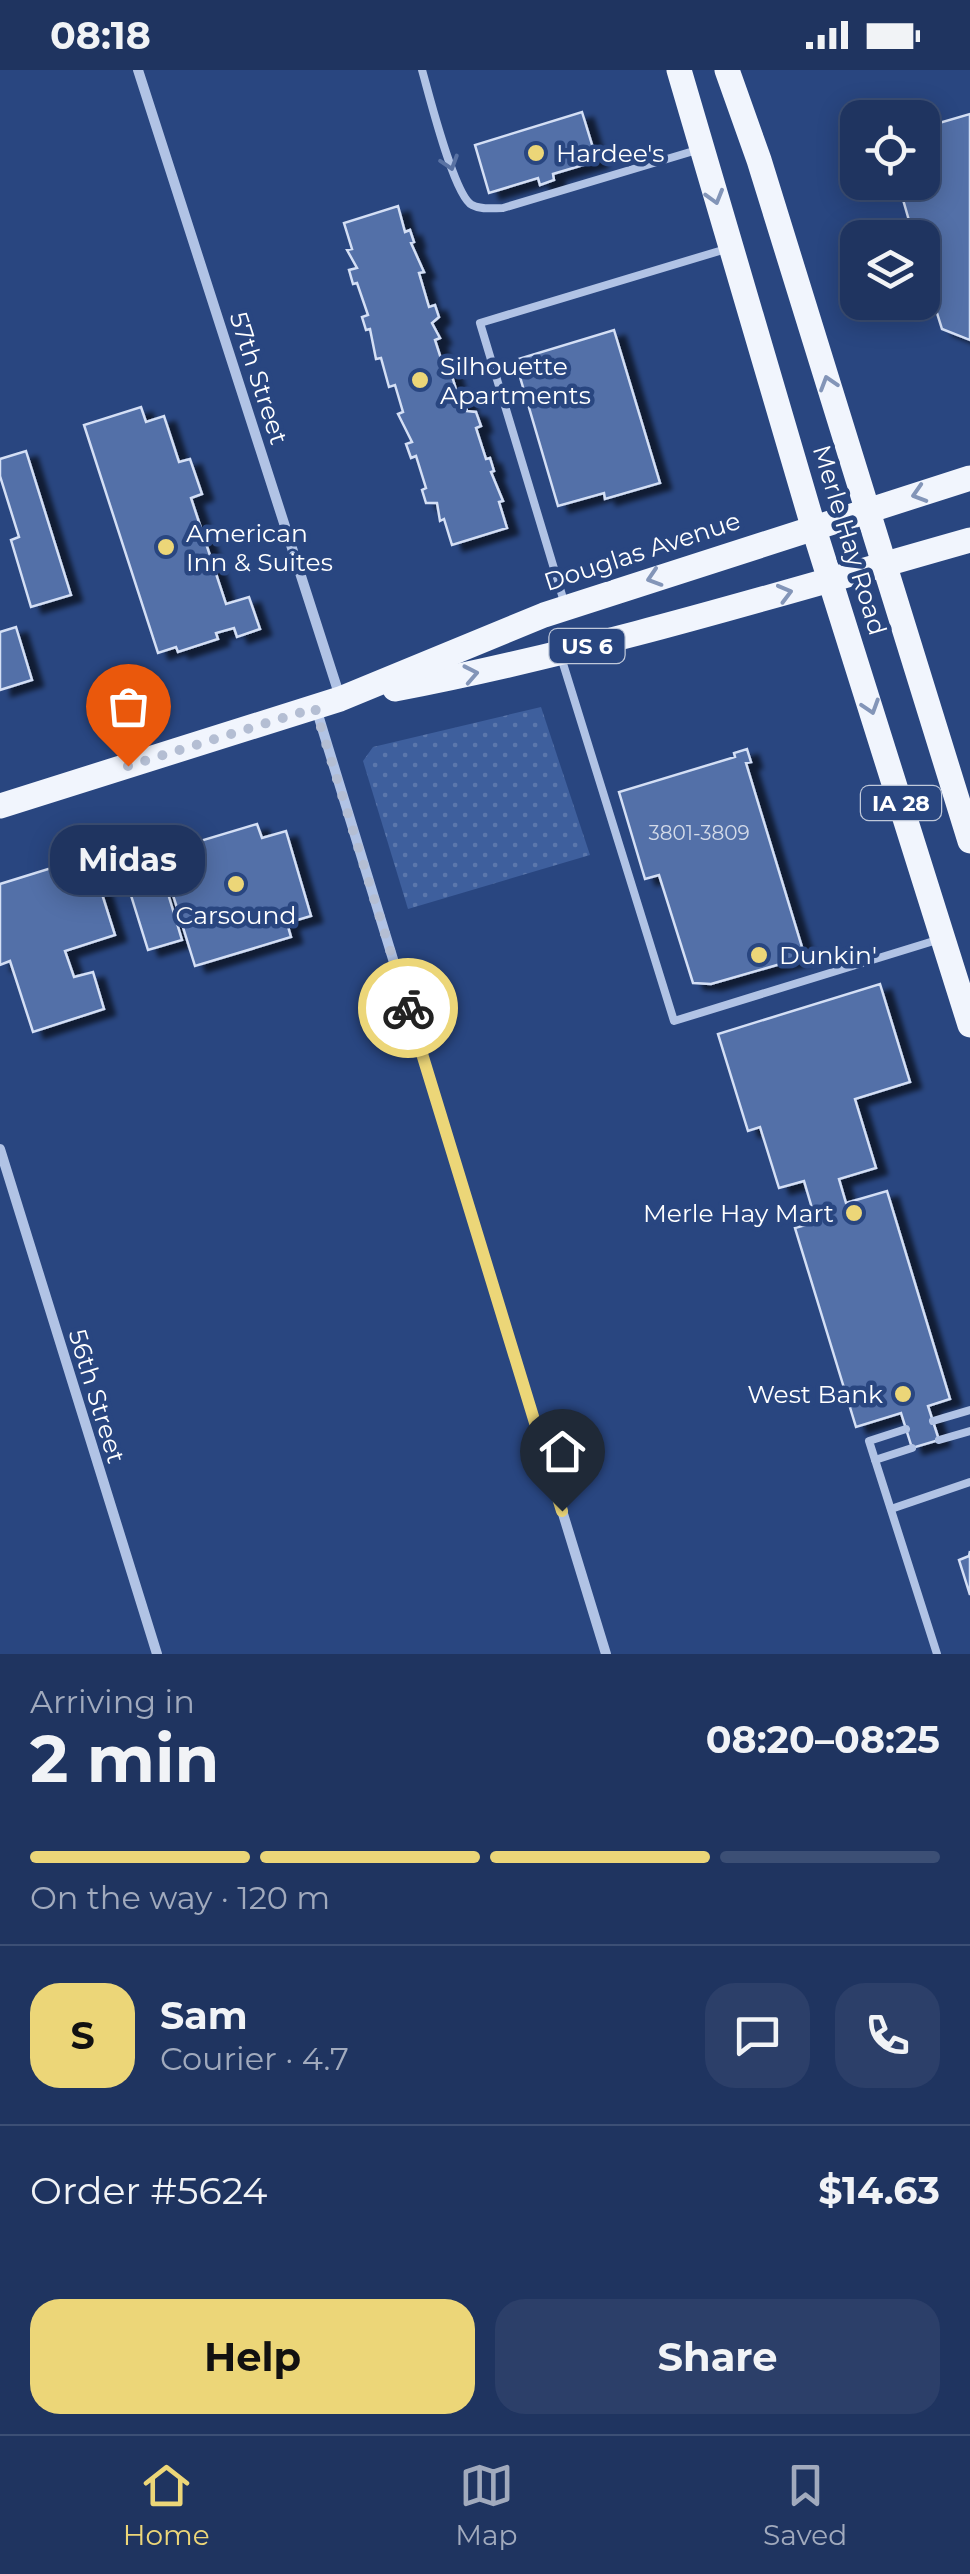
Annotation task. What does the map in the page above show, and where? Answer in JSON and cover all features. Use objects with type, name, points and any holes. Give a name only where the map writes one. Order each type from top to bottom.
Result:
[{"type":"main road","name":"Merle Hay Road","points":[[679,70],[813,526],[970,1025]]},
{"type":"main road","name":"Merle Hay Road","points":[[727,70],[970,841]]},
{"type":"main road","name":"Douglas Avenue","points":[[0,806],[315,708],[565,608],[970,478]]},
{"type":"main road","name":"Douglas Avenue","points":[[340,699],[488,671],[970,540]]},
{"type":"street","name":"57th Street","points":[[138,70],[340,699]]},
{"type":"street","points":[[315,708],[606,1654]]},
{"type":"street","name":"56th Street","points":[[0,1149],[156,1654]]},
{"type":"lane","points":[[422,70],[454,177],[464,198],[473,206],[504,208],[701,149]]},
{"type":"lane","points":[[565,608],[480,323],[730,248]]},
{"type":"lane","points":[[559,653],[674,1021],[944,938]]},
{"type":"lane","points":[[933,1421],[970,1410]]},
{"type":"lane","points":[[906,1429],[869,1441],[936,1654]]},
{"type":"lane","points":[[938,1440],[970,1430]]},
{"type":"lane","points":[[875,1460],[912,1448]]},
{"type":"lane","points":[[890,1509],[970,1482]]},
{"type":"shaded area","points":[[541,707],[590,855],[408,909],[363,761],[373,747]]},
{"type":"building","name":"Hardee's","points":[[582,112],[597,161],[553,174],[554,180],[540,185],[538,178],[489,193],[475,145]]},
{"type":"building","points":[[970,114],[970,340],[942,329],[939,320],[940,220],[909,220],[903,200],[940,200],[940,123]]},
{"type":"building","name":"Silhouette Apartments","points":[[398,206],[405,232],[410,230],[414,242],[411,243],[424,272],[419,273],[429,307],[435,305],[439,317],[432,323],[440,338],[435,340],[444,368],[449,366],[458,396],[464,394],[467,411],[476,412],[481,426],[476,428],[503,501],[499,502],[507,528],[452,545],[444,519],[440,521],[437,503],[426,503],[422,490],[426,488],[416,456],[411,458],[406,444],[412,442],[398,414],[403,412],[395,385],[389,387],[381,358],[376,359],[370,329],[366,330],[362,317],[368,315],[349,270],[357,268],[347,250],[352,249],[344,223]]},
{"type":"building","points":[[614,330],[660,483],[605,499],[604,493],[558,506],[515,360]]},
{"type":"building","name":"American Inn & Suites","points":[[141,407],[146,422],[164,416],[179,462],[190,459],[202,494],[191,498],[226,604],[249,597],[260,629],[237,637],[234,628],[216,633],[218,639],[178,652],[176,647],[158,653],[84,425]]},
{"type":"building","points":[[26,451],[71,595],[31,607],[11,540],[19,537],[0,476],[0,459]]},
{"type":"building","points":[[16,627],[32,680],[0,690],[0,632]]},
{"type":"building","points":[[747,749],[751,762],[746,763],[805,957],[711,984],[693,983],[659,875],[645,879],[619,792],[735,757],[734,753]]},
{"type":"building","name":"Carsound","points":[[257,824],[262,838],[286,831],[311,916],[287,923],[291,937],[195,966],[160,853]]},
{"type":"building","points":[[150,834],[182,940],[148,950],[115,844]]},
{"type":"building","points":[[90,856],[115,935],[65,951],[74,977],[93,972],[104,1009],[33,1032],[10,961],[0,965],[0,884]]},
{"type":"building","name":"Merle Hay Mart","points":[[880,984],[910,1082],[855,1099],[876,1168],[839,1179],[846,1203],[887,1191],[950,1399],[928,1406],[939,1440],[912,1448],[901,1413],[856,1427],[795,1228],[816,1222],[804,1181],[779,1188],[760,1127],[748,1131],[718,1034]]},
{"type":"building","points":[[970,1551],[970,1595],[959,1560],[969,1556]]},
{"type":"way so far","points":[[128,766],[315,708],[408,1008]]},
{"type":"place","name":"Hardee's","points":[[536,153]]},
{"type":"place","name":"Silhouette Apartments","points":[[420,380]]},
{"type":"place","name":"American Inn & Suites","points":[[166,547]]},
{"type":"place","name":"Midas","points":[[128,766]]},
{"type":"place","name":"Carsound","points":[[236,884]]},
{"type":"place","name":"Dunkin'","points":[[759,955]]},
{"type":"place","name":"Merle Hay Mart","points":[[854,1213]]},
{"type":"place","name":"West Bank","points":[[903,1394]]},
{"type":"route","points":[[408,1008],[562,1511]]}]
